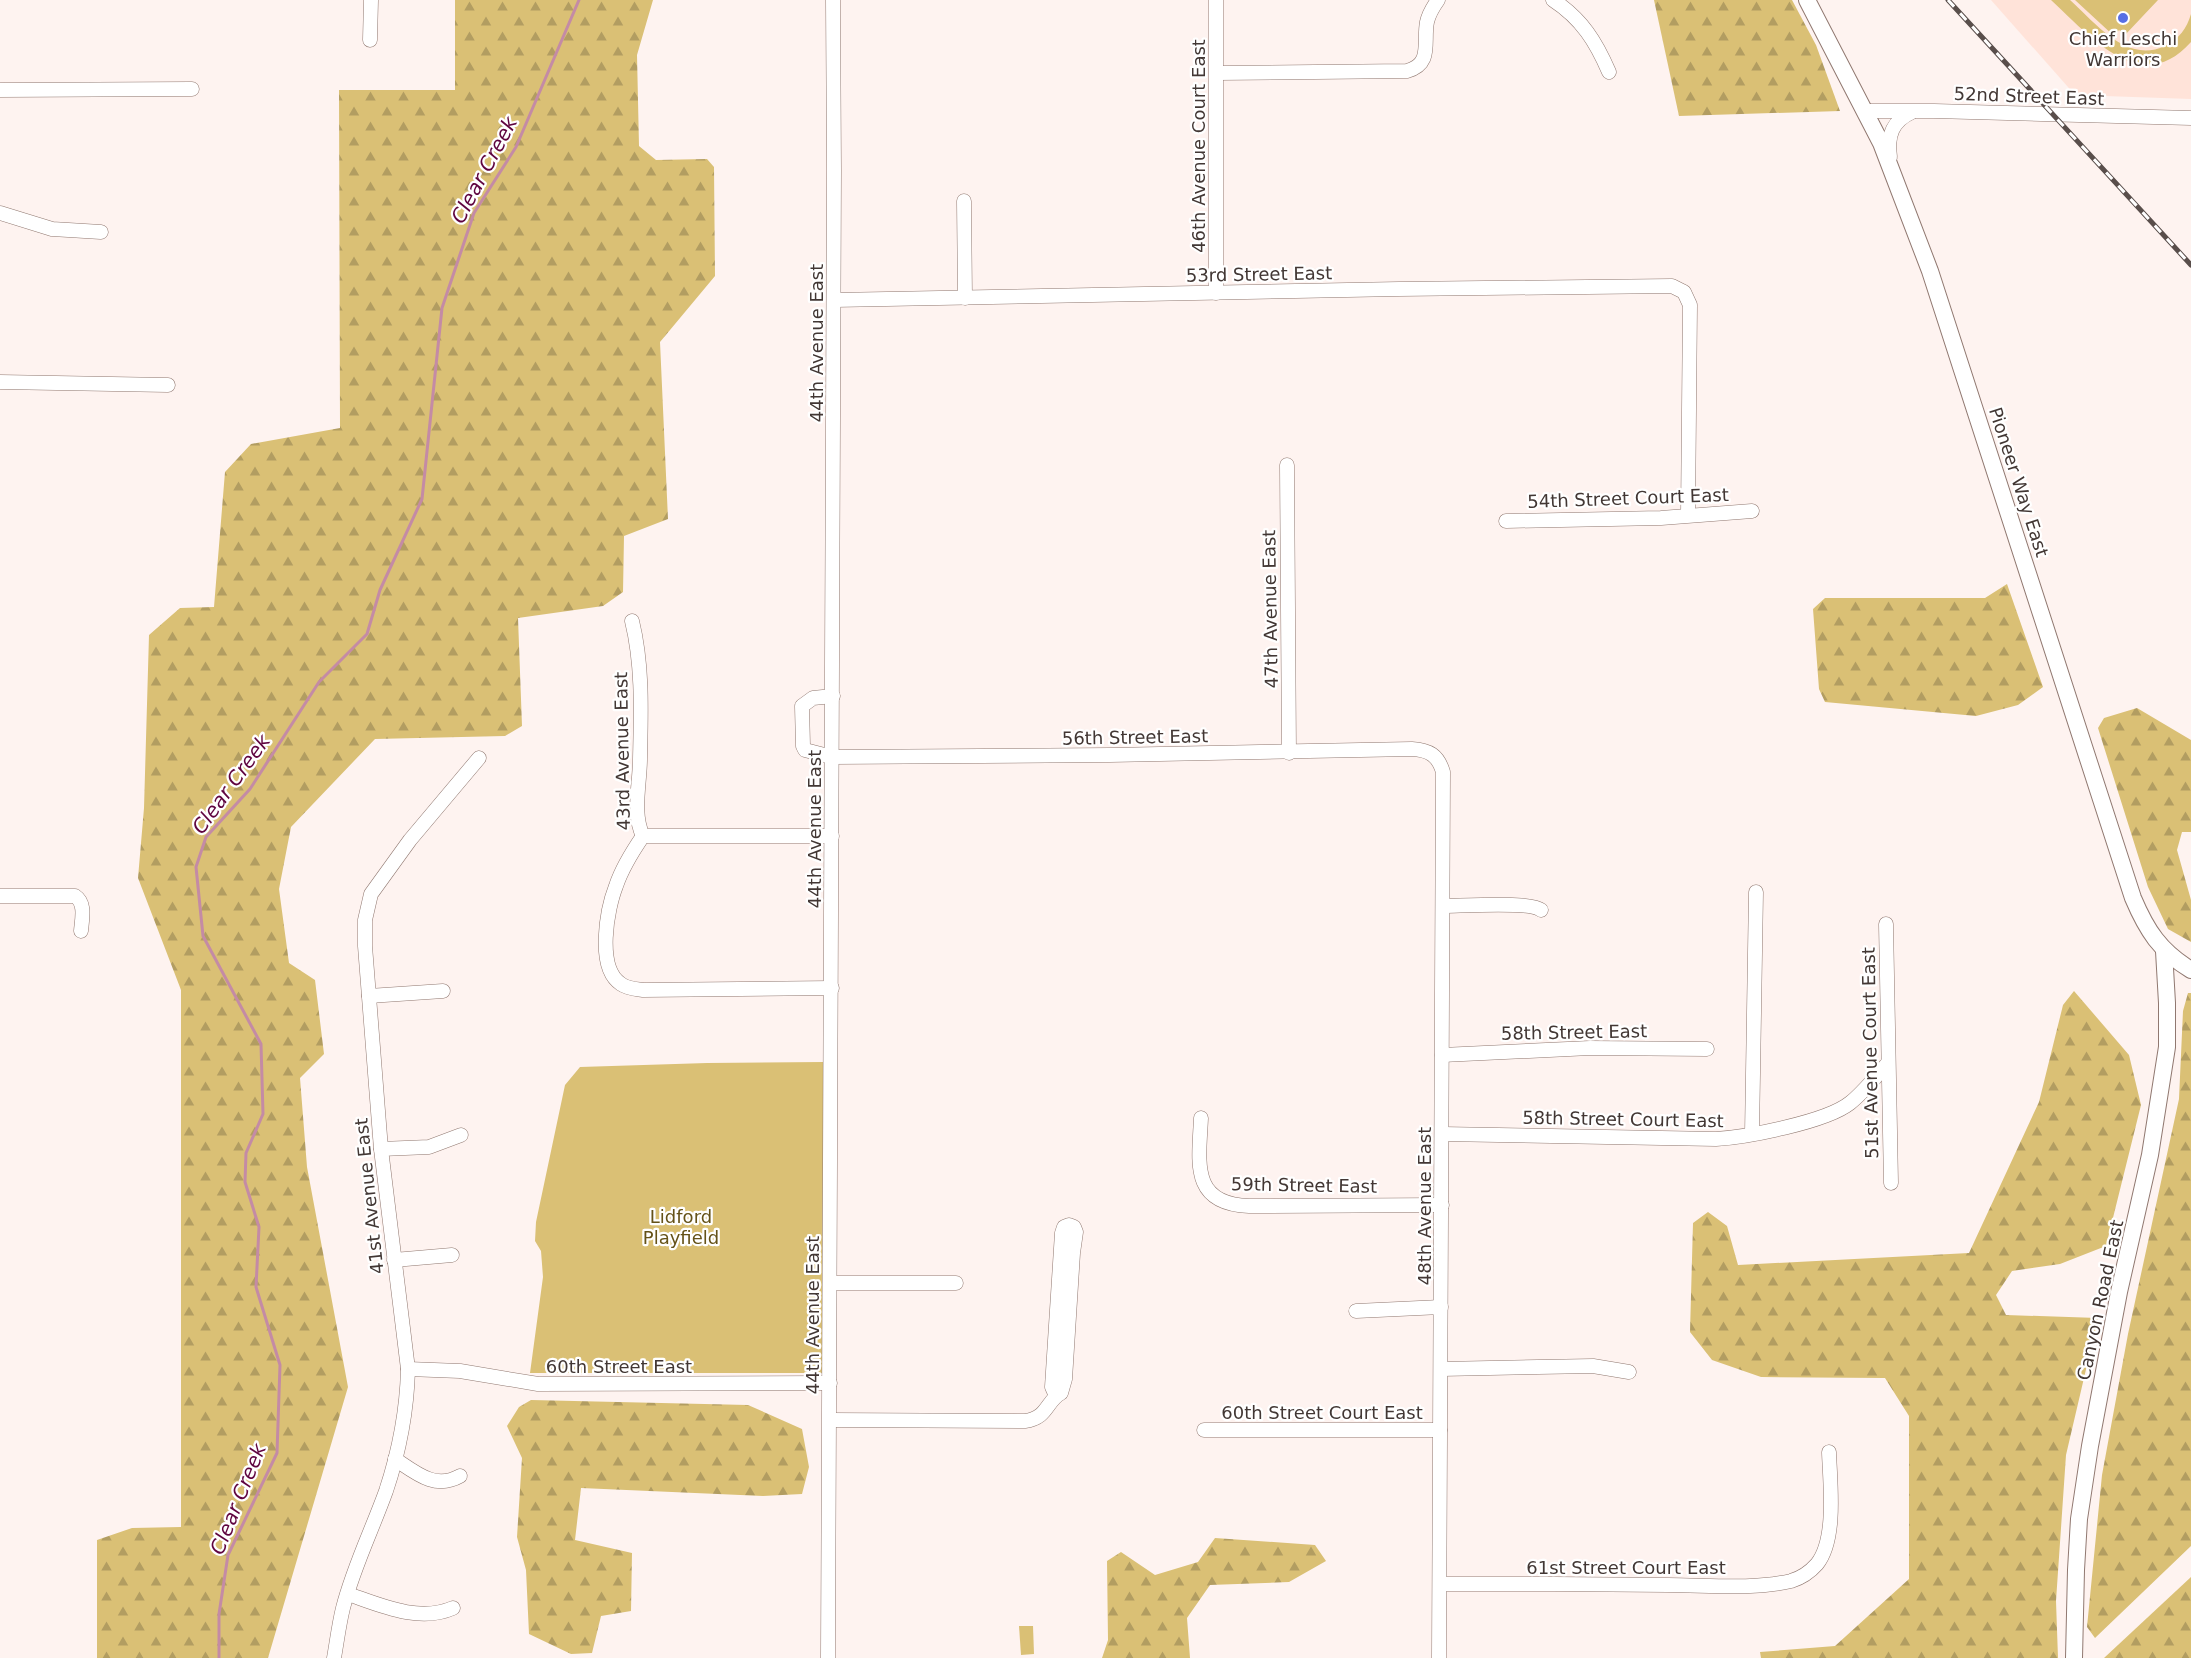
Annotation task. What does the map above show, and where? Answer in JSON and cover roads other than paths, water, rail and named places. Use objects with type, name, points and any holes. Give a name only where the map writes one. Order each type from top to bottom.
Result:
[{"type":"main road","name":"Pioneer Way East","points":[[1807,0],[1866,111],[1891,165],[1930,272],[2133,898],[2143,922],[2164,951],[2191,970]]},
{"type":"main road","name":"Canyon Road East","points":[[2074,1658],[2079,1518],[2119,1292],[2150,1155],[2167,1047],[2164,951]]},
{"type":"street","points":[[370,40],[371,0]]},
{"type":"street","name":"44th Avenue East","points":[[828,1658],[833,696],[833,0]]},
{"type":"street","name":"46th Avenue Court East","points":[[1216,0],[1216,293]]},
{"type":"street","points":[[1217,73],[1407,71],[1414,69],[1426,56],[1427,20],[1438,0]]},
{"type":"street","points":[[1553,0],[1573,15],[1597,43],[1609,72]]},
{"type":"street","points":[[0,90],[192,89]]},
{"type":"street","name":"52nd Street East","points":[[1866,111],[2191,118]]},
{"type":"street","points":[[1891,165],[1889,150],[1892,129],[1899,119],[1915,111]]},
{"type":"street","points":[[964,201],[965,298]]},
{"type":"street","points":[[0,213],[52,229],[101,232]]},
{"type":"street","name":"53rd Street East","points":[[834,300],[1672,286],[1684,292],[1690,305],[1688,515]]},
{"type":"street","points":[[0,382],[168,385]]},
{"type":"street","name":"47th Avenue East","points":[[1287,465],[1289,753]]},
{"type":"street","name":"54th Street Court East","points":[[1506,521],[1752,511]]},
{"type":"street","name":"43rd Avenue East","points":[[632,621],[636,637],[642,702],[638,807],[639,829],[643,836],[624,866],[608,913],[606,943],[608,962],[616,980],[628,988],[644,990],[832,988]]},
{"type":"street","name":"56th Street East","points":[[833,696],[813,698],[802,706],[802,746],[805,750],[832,756],[1289,753],[1412,749],[1425,750],[1435,756]]},
{"type":"street","name":"48th Avenue East","points":[[1435,756],[1443,772],[1439,1658]]},
{"type":"street","name":"41st Avenue East","points":[[334,1658],[348,1594],[386,1491],[395,1459],[405,1409],[408,1369],[381,1149],[365,920],[371,894],[410,840],[479,758]]},
{"type":"street","points":[[643,836],[832,836]]},
{"type":"street","points":[[1752,1134],[1756,891]]},
{"type":"street","points":[[0,896],[75,896],[83,905],[81,931]]},
{"type":"street","points":[[1443,906],[1521,905],[1535,906],[1541,910]]},
{"type":"street","name":"51st Avenue Court East","points":[[1886,924],[1891,1183]]},
{"type":"street","points":[[369,996],[443,991]]},
{"type":"street","name":"58th Street East","points":[[1442,1055],[1590,1048],[1707,1049]]},
{"type":"street","name":"58th Street Court East","points":[[1442,1134],[1716,1139],[1752,1134],[1813,1119],[1840,1109],[1851,1102],[1888,1063]]},
{"type":"street","name":"59th Street East","points":[[1201,1118],[1200,1173],[1213,1194],[1224,1203],[1249,1206],[1442,1205]]},
{"type":"street","points":[[381,1149],[429,1147],[461,1135]]},
{"type":"street","points":[[830,1420],[1025,1421],[1033,1420],[1041,1415],[1061,1393],[1066,1367],[1076,1233],[1074,1227],[1069,1225],[1064,1227],[1062,1233],[1052,1387],[1056,1396]]},
{"type":"street","points":[[394,1260],[452,1255]]},
{"type":"street","points":[[830,1282],[956,1283]]},
{"type":"street","points":[[1356,1311],[1441,1307]]},
{"type":"street","points":[[1441,1369],[1593,1366],[1629,1372]]},
{"type":"street","name":"60th Street East","points":[[408,1369],[460,1371],[538,1384],[830,1383]]},
{"type":"street","name":"60th Street Court East","points":[[1204,1430],[1440,1430]]},
{"type":"street","name":"61st Street Court East","points":[[1441,1584],[1728,1586],[1792,1581],[1808,1573],[1821,1559],[1828,1536],[1829,1452]]},
{"type":"street","points":[[395,1459],[428,1480],[436,1482],[453,1480],[460,1476]]},
{"type":"street","points":[[348,1594],[392,1609],[412,1613],[441,1613],[453,1608]]},
{"type":"waterway","name":"Clear Creek","points":[[219,1658],[219,1614],[228,1555],[277,1453],[280,1365],[256,1287],[259,1227],[245,1182],[246,1153],[263,1114],[261,1044],[203,936],[196,867],[206,837],[250,789],[319,682],[367,634],[380,590],[422,499],[442,308],[474,213],[516,147],[579,0]]},
{"type":"railway","points":[[1948,0],[2191,265]]},
{"type":"place","name":"Chief Leschi Warriors","points":[[2123,18]]},
{"type":"park label","name":"Lidford Playfield","points":[[681,1226]]}]
